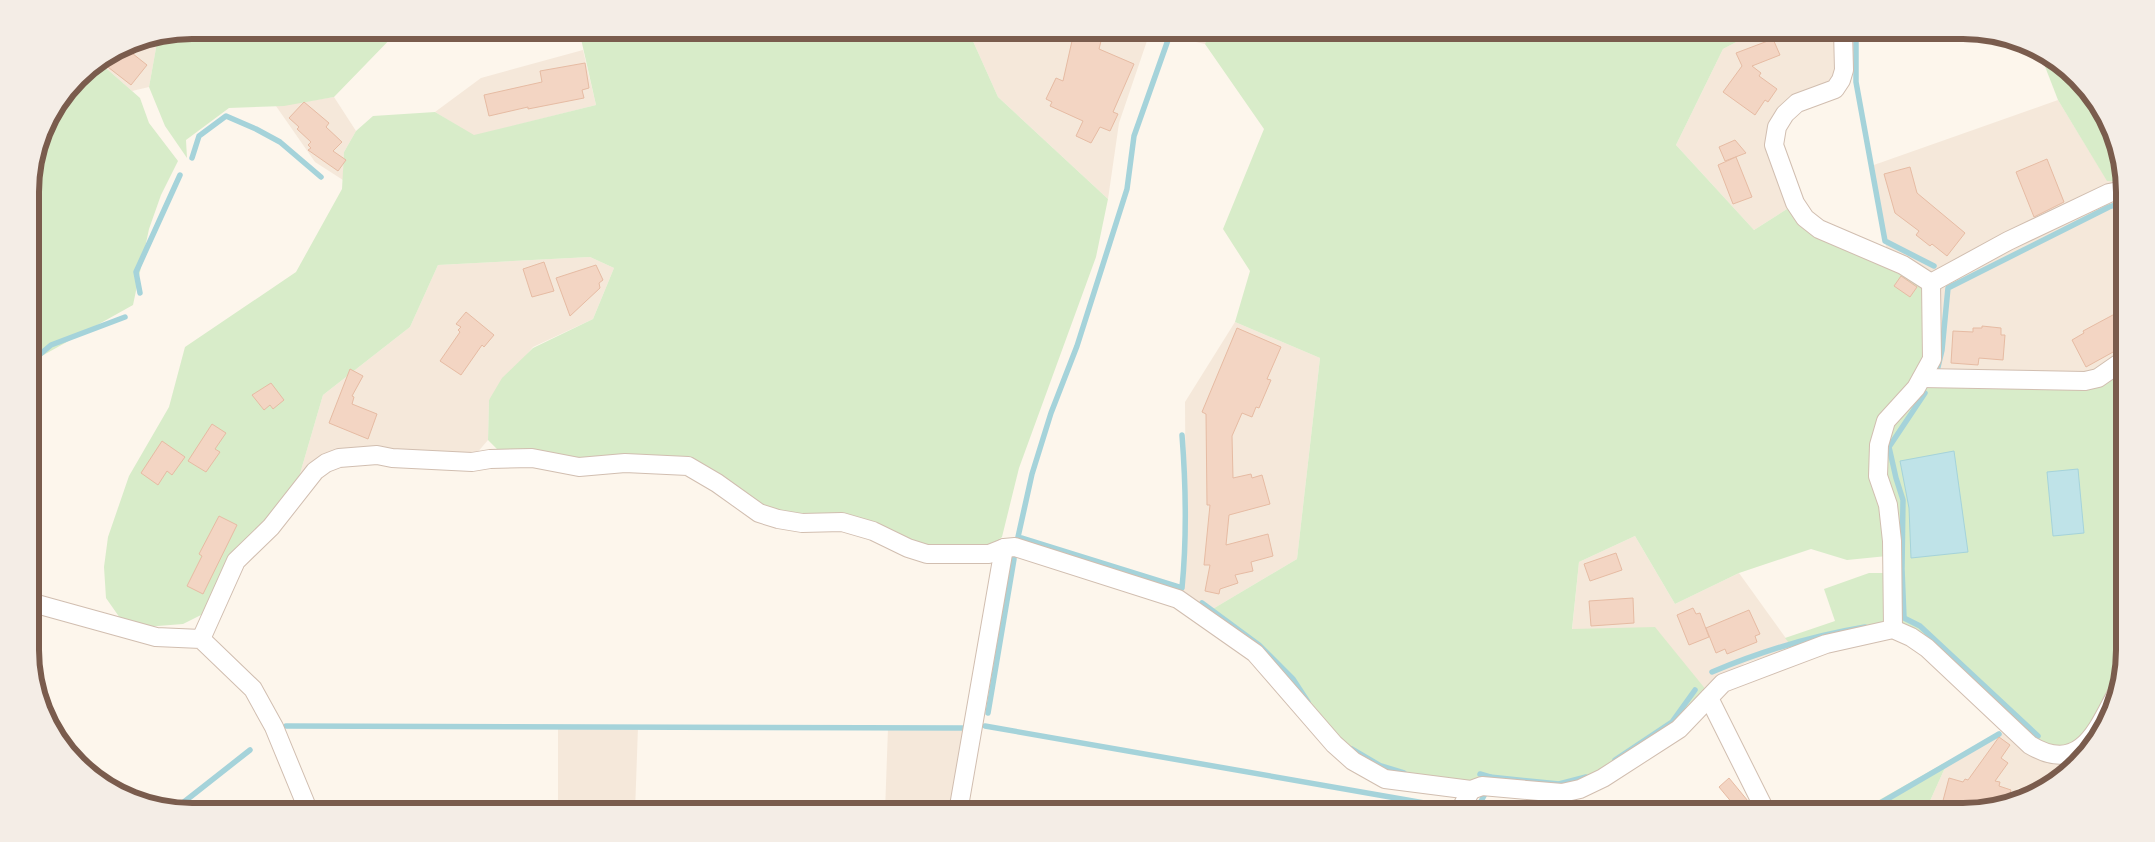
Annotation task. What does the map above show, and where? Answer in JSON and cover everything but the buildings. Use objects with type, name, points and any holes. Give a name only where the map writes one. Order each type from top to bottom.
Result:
[{"type":"street","points":[[1843,39],[1844,70],[1841,80],[1835,89],[1797,103],[1785,114],[1777,127],[1774,145],[1795,203],[1805,218],[1819,229],[1903,265],[1931,283]]},
{"type":"street","points":[[1931,283],[2008,241],[2109,193],[2116,192]]},
{"type":"street","points":[[1893,629],[1892,541],[1888,506],[1878,476],[1879,445],[1886,422],[1916,388],[1932,359],[1931,283]]},
{"type":"street","points":[[1922,378],[2085,381],[2098,378],[2116,366]]},
{"type":"street","points":[[201,639],[236,561],[271,527],[315,471],[326,463],[339,458],[377,455],[392,458],[472,462],[490,459],[532,458],[579,467],[625,463],[688,466],[717,483],[758,513],[778,519],[802,523],[842,522],[873,531],[908,548],[927,554],[989,554],[1004,548],[1015,547],[1178,599],[1256,653],[1334,744],[1353,761],[1385,779],[1562,793],[1580,788],[1603,778],[1680,729],[1723,682],[1826,644],[1893,629],[1911,637],[1927,648],[2030,745],[2043,753],[2069,756],[2079,749]]},
{"type":"street","points":[[960,803],[1004,548]]},
{"type":"street","points":[[39,605],[156,637],[201,639],[253,689],[274,727],[305,803]]},
{"type":"street","points":[[1709,698],[1762,803]]},
{"type":"street","points":[[1468,803],[1482,788]]},
{"type":"shaded area","points":[[972,39],[1148,39],[1119,123],[1108,199],[998,97]]},
{"type":"shaded area","points":[[1182,39],[1207,39],[1205,44]]},
{"type":"shaded area","points":[[1742,39],[1837,39],[1838,71],[1829,84],[1775,122],[1790,207],[1754,230],[1676,145],[1723,49]]},
{"type":"shaded area","points":[[157,43],[149,87],[132,91],[105,67],[133,50]]},
{"type":"shaded area","points":[[583,50],[596,105],[474,136],[435,112],[481,78]]},
{"type":"shaded area","points":[[334,97],[356,131],[344,152],[343,180],[315,162],[276,106]]},
{"type":"shaded area","points":[[2058,100],[2107,180],[2115,181],[2116,361],[2099,372],[1940,373],[1933,367],[1887,251],[1871,166]]},
{"type":"shaded area","points":[[590,257],[614,268],[593,319],[533,347],[489,400],[488,440],[476,454],[377,449],[297,484],[323,395],[410,327],[438,265]]},
{"type":"shaded area","points":[[1235,322],[1320,358],[1297,559],[1211,610],[1178,592],[1186,552],[1185,402]]},
{"type":"shaded area","points":[[1635,536],[1675,604],[1739,573],[1793,648],[1745,663],[1707,691],[1572,630],[1579,562]]},
{"type":"shaded area","points":[[558,727],[638,727],[635,803],[558,803]]},
{"type":"shaded area","points":[[888,728],[968,729],[956,803],[885,803]]},
{"type":"shaded area","points":[[2006,731],[2080,749],[2056,772],[2026,790],[2018,788],[2015,794],[1973,803],[1929,803],[1948,761]]},
{"type":"green space","points":[[390,39],[334,97],[284,106],[229,108],[186,140],[187,158],[165,126],[149,87],[157,43],[172,40]]},
{"type":"green space","points":[[581,39],[972,39],[998,97],[1108,199],[1096,257],[1019,468],[1002,537],[991,546],[926,548],[766,509],[690,463],[503,455],[488,440],[489,400],[502,378],[533,348],[593,319],[614,268],[590,257],[438,265],[410,327],[323,395],[297,484],[226,565],[209,611],[183,624],[145,627],[120,618],[106,598],[104,567],[108,537],[129,476],[169,407],[185,347],[296,272],[342,189],[344,152],[356,131],[373,116],[435,112],[474,135],[596,105]]},
{"type":"green space","points":[[1207,39],[1742,39],[1723,49],[1676,145],[1754,230],[1790,207],[1924,285],[1926,367],[1886,415],[1887,556],[1847,560],[1811,549],[1739,573],[1675,604],[1635,536],[1579,562],[1572,629],[1655,627],[1707,691],[1676,726],[1594,776],[1564,789],[1457,784],[1399,776],[1356,756],[1261,650],[1211,610],[1297,559],[1320,358],[1235,322],[1250,271],[1223,229],[1264,129],[1205,44]]},
{"type":"green space","points":[[2043,61],[2071,84],[2096,115],[2105,133],[2111,152],[2115,181],[2107,181],[2058,100]]},
{"type":"green space","points":[[105,67],[140,98],[149,123],[178,161],[161,195],[149,229],[133,305],[39,358],[39,182],[44,152],[55,124],[70,99],[91,77]]},
{"type":"green space","points":[[2116,368],[2115,670],[2109,696],[2082,743],[2047,749],[1899,625],[1883,466],[1889,429],[1927,382],[2087,385]]},
{"type":"green space","points":[[1869,573],[1886,573],[1886,619],[1881,630],[1793,648],[1785,638],[1835,621],[1824,589]]},
{"type":"green space","points":[[1948,761],[1929,803],[1874,803]]},
{"type":"water","points":[[1954,451],[1968,552],[1911,558],[1909,508],[1900,461]]},
{"type":"water","points":[[2078,469],[2084,533],[2053,536],[2047,472]]},
{"type":"waterway","points":[[1168,39],[1134,136],[1127,189],[1077,346],[1051,413],[1032,474],[1018,537],[1182,588],[1185,550],[1182,435]]},
{"type":"waterway","points":[[1856,39],[1856,82],[1885,241],[1934,266]]},
{"type":"waterway","points":[[192,158],[199,136],[226,116],[280,142],[321,177]]},
{"type":"waterway","points":[[140,293],[136,272],[180,175]]},
{"type":"waterway","points":[[1937,371],[1942,350],[1948,288],[2116,205]]},
{"type":"waterway","points":[[39,355],[51,345],[125,317]]},
{"type":"waterway","points":[[1925,393],[1889,447],[1903,500],[1902,569],[1904,618],[1920,626],[2038,736]]},
{"type":"waterway","points":[[988,713],[1014,559]]},
{"type":"waterway","points":[[1202,603],[1259,645],[1293,679],[1308,702]]},
{"type":"waterway","points":[[1712,672],[1749,657],[1787,645],[1865,627]]},
{"type":"waterway","points":[[1615,760],[1672,722],[1695,690]]},
{"type":"waterway","points":[[286,726],[962,728]]},
{"type":"waterway","points":[[985,726],[1424,803]]},
{"type":"waterway","points":[[1880,803],[1999,734]]},
{"type":"waterway","points":[[1352,749],[1381,766],[1404,773]]},
{"type":"waterway","points":[[183,803],[250,750]]},
{"type":"waterway","points":[[1480,774],[1490,777]]},
{"type":"waterway","points":[[1480,803],[1490,777],[1559,784],[1586,777]]}]
